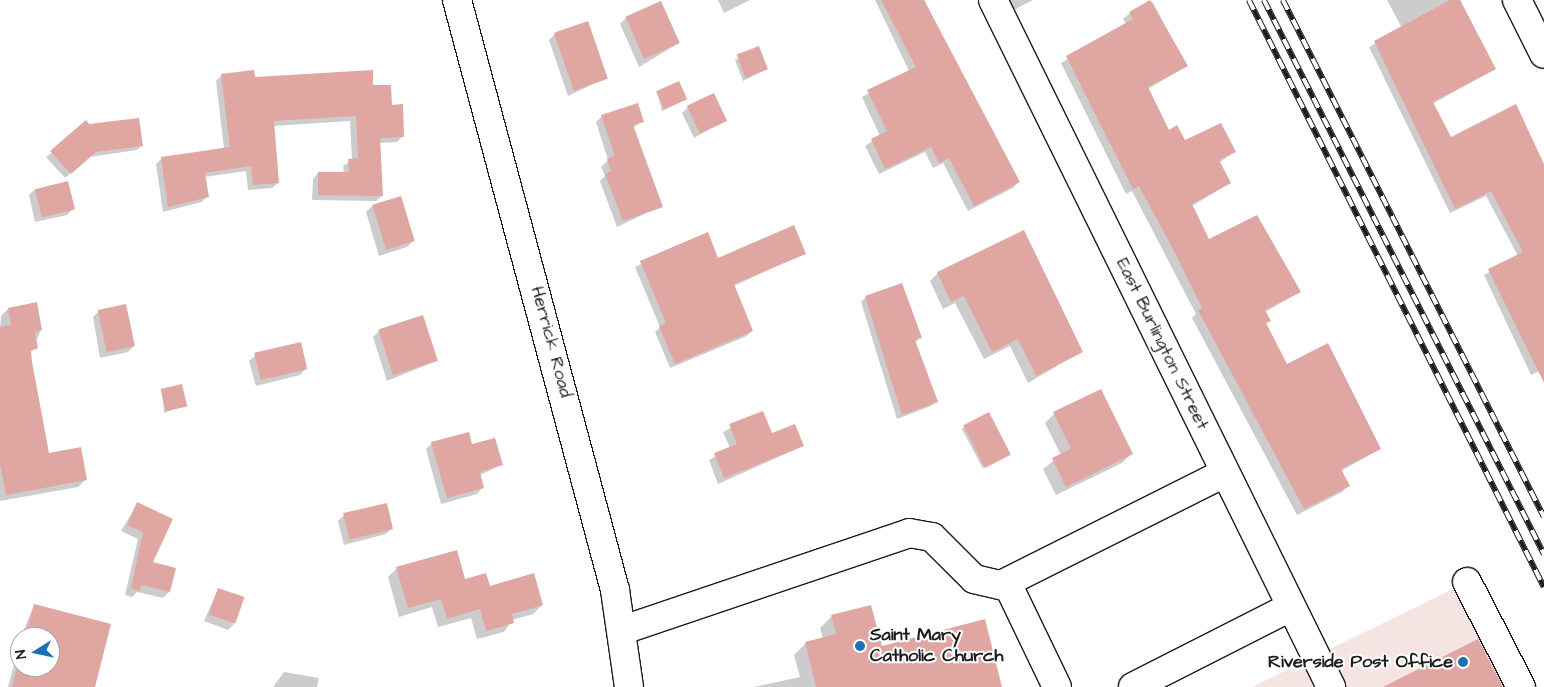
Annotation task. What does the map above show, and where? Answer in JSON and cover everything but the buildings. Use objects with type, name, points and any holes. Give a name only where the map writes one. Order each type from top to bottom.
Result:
[{"type":"street","name":"Herrick Road","points":[[456,0],[564,386],[623,630],[629,687]]},
{"type":"street","name":"East Burlington Street","points":[[993,0],[1331,687]]},
{"type":"street","points":[[1517,0],[1544,54]]},
{"type":"street","points":[[623,630],[909,532],[932,537],[974,579],[991,586],[1006,583],[1225,473]]},
{"type":"street","points":[[1467,582],[1521,687]]},
{"type":"street","points":[[1006,583],[1058,687]]},
{"type":"street","points":[[1133,687],[1291,607]]},
{"type":"shaded area","points":[[1467,582],[1521,687],[1252,687],[1449,591]]},
{"type":"railway","points":[[1249,0],[1544,587]]},
{"type":"railway","points":[[1264,0],[1544,554]]},
{"type":"railway","points":[[1283,0],[1544,517]]},
{"type":"place","name":"Saint Mary Catholic Church","points":[[860,646]]},
{"type":"place","name":"Riverside Post Office","points":[[1463,662]]}]
